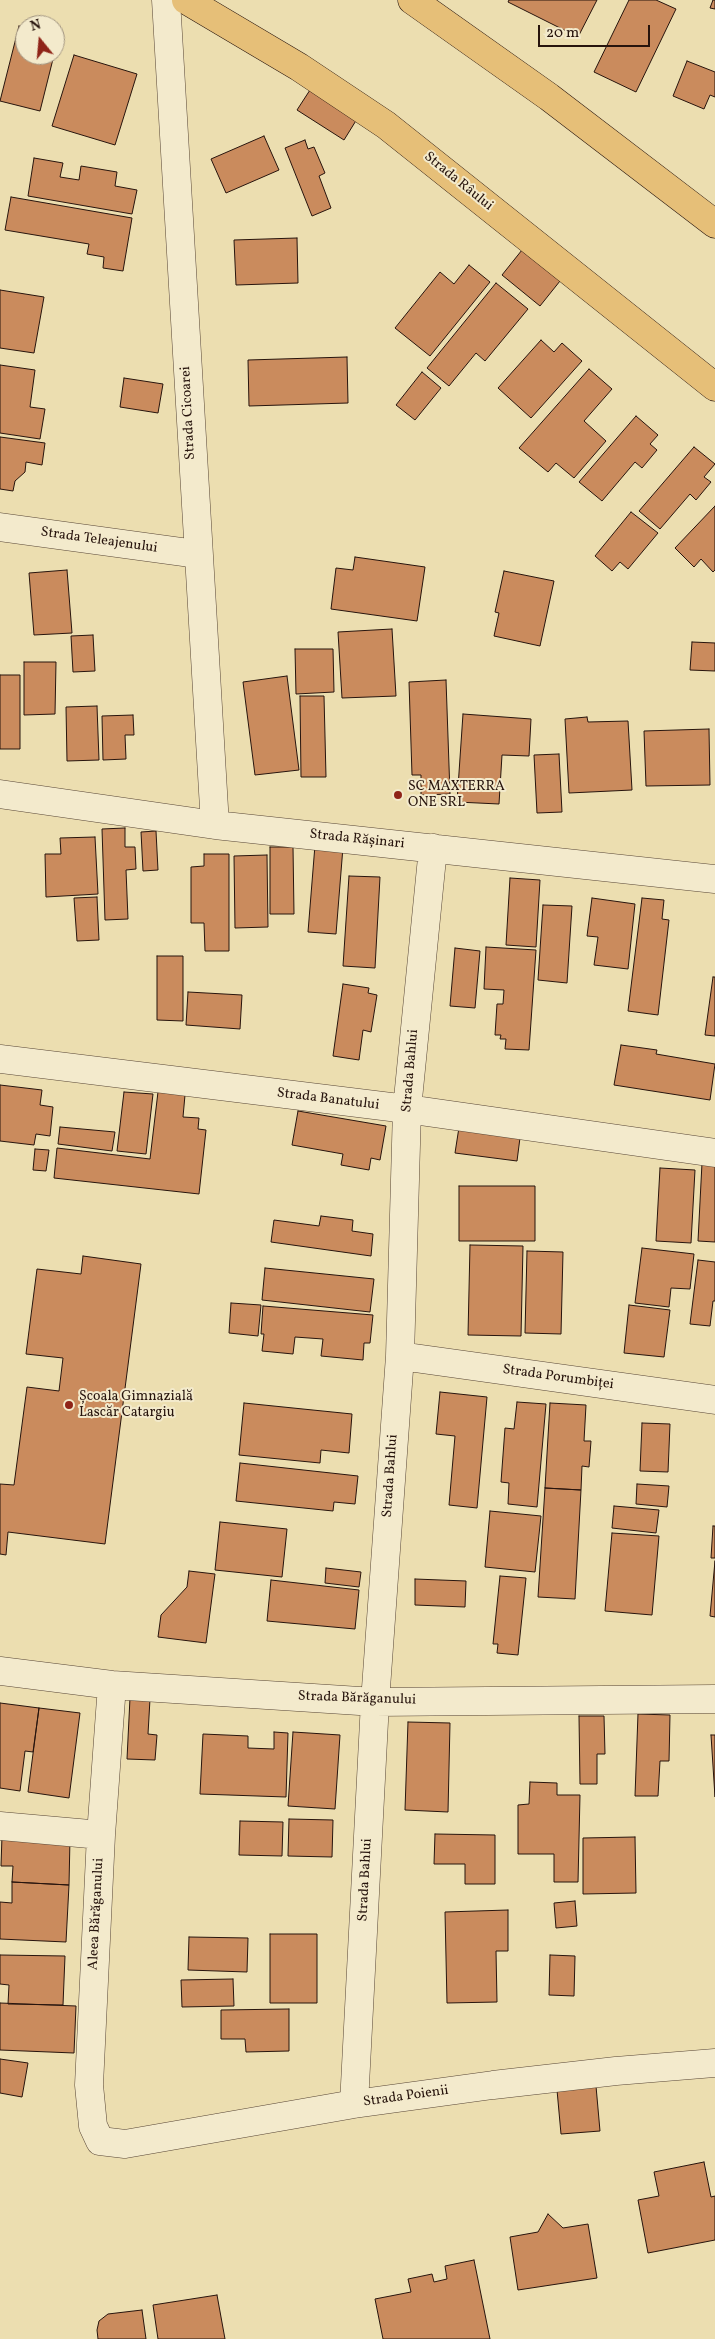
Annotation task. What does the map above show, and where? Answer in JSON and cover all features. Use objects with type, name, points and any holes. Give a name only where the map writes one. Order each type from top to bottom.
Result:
[{"type":"main road","name":"Strada Râului","points":[[186,0],[299,67],[386,125],[715,387]]},
{"type":"main road","points":[[412,0],[549,97],[715,224]]},
{"type":"street","name":"Strada Cicoarei","points":[[166,0],[215,825]]},
{"type":"street","name":"Strada Teleajenului","points":[[0,527],[198,554]]},
{"type":"street","name":"Strada Rășinari","points":[[0,794],[215,825],[715,879]]},
{"type":"street","name":"Strada Bahlui","points":[[354,2104],[375,1702],[400,1356],[407,1109],[433,848]]},
{"type":"street","name":"Strada Banatului","points":[[0,1059],[407,1109],[715,1153]]},
{"type":"street","name":"Strada Porumbiței","points":[[400,1356],[715,1400]]},
{"type":"street","name":"Strada Bărăganului","points":[[0,1671],[112,1685],[375,1702],[715,1699]]},
{"type":"street","name":"Aleea Bărăganului","points":[[100,2141],[94,2126],[89,2085],[101,1835],[112,1685]]},
{"type":"street","points":[[0,1826],[101,1835]]},
{"type":"street","name":"Strada Poienii","points":[[100,2141],[125,2144],[354,2104],[616,2070],[715,2063]]},
{"type":"building","points":[[509,0],[597,0],[578,37],[508,2]]},
{"type":"building","points":[[629,0],[656,0],[676,9],[636,92],[594,72]]},
{"type":"building","points":[[713,0],[715,0],[715,9],[710,8]]},
{"type":"building","points":[[15,42],[15,65],[52,65],[40,111],[0,101]]},
{"type":"building","points":[[74,55],[137,74],[115,145],[52,126]]},
{"type":"building","points":[[687,61],[715,72],[715,97],[710,95],[704,109],[673,96]]},
{"type":"building","points":[[310,90],[357,119],[344,140],[297,110]]},
{"type":"building","points":[[264,136],[279,170],[226,193],[211,159]]},
{"type":"building","points":[[305,140],[308,149],[314,147],[325,173],[319,176],[331,208],[312,216],[285,148]]},
{"type":"building","points":[[34,158],[63,163],[60,177],[79,180],[81,166],[117,172],[115,186],[137,190],[132,214],[28,196]]},
{"type":"building","points":[[11,197],[132,218],[123,271],[103,268],[104,257],[87,254],[89,244],[5,230]]},
{"type":"building","points":[[297,238],[298,283],[236,285],[234,240]]},
{"type":"building","points":[[526,245],[564,276],[540,306],[502,275]]},
{"type":"building","points":[[469,265],[490,282],[430,356],[395,328],[440,272],[454,284]]},
{"type":"building","points":[[496,283],[528,309],[485,361],[476,353],[449,386],[427,368]]},
{"type":"building","points":[[0,290],[44,297],[34,353],[0,348]]},
{"type":"building","points":[[541,340],[554,352],[562,343],[582,361],[531,418],[498,388]]},
{"type":"building","points":[[347,357],[348,403],[249,406],[248,360]]},
{"type":"building","points":[[0,365],[35,370],[30,407],[45,409],[40,439],[0,433]]},
{"type":"building","points":[[589,369],[612,389],[584,421],[606,441],[574,478],[556,463],[548,472],[519,448]]},
{"type":"building","points":[[422,372],[441,388],[415,420],[396,405]]},
{"type":"building","points":[[124,378],[163,384],[158,413],[120,407]]},
{"type":"building","points":[[636,416],[658,435],[650,444],[657,450],[642,468],[635,462],[602,501],[579,482]]},
{"type":"building","points":[[0,437],[45,443],[42,465],[26,462],[25,472],[15,481],[13,491],[0,489]]},
{"type":"building","points":[[694,447],[715,464],[704,477],[711,482],[696,500],[690,494],[660,529],[639,511]]},
{"type":"building","points":[[715,506],[715,570],[713,572],[701,559],[694,567],[675,548]]},
{"type":"building","points":[[631,512],[658,533],[628,569],[620,562],[612,571],[595,556]]},
{"type":"building","points":[[355,557],[425,567],[417,621],[331,609],[336,568],[353,570]]},
{"type":"building","points":[[67,570],[72,633],[34,635],[29,573]]},
{"type":"building","points":[[504,571],[554,581],[540,646],[494,636],[499,613],[495,612]]},
{"type":"building","points":[[392,629],[396,696],[342,698],[338,632]]},
{"type":"building","points":[[93,635],[95,671],[73,672],[71,636]]},
{"type":"building","points":[[692,642],[715,643],[715,671],[690,670]]},
{"type":"building","points":[[295,649],[333,649],[334,692],[296,694]]},
{"type":"building","points":[[24,662],[56,662],[55,714],[24,715]]},
{"type":"building","points":[[0,675],[20,675],[20,749],[0,749]]},
{"type":"building","points":[[287,676],[299,770],[255,775],[243,682]]},
{"type":"building","points":[[446,680],[450,794],[421,795],[421,775],[412,775],[409,682]]},
{"type":"building","points":[[300,696],[324,696],[326,777],[301,777]]},
{"type":"building","points":[[97,706],[99,760],[67,761],[66,707]]},
{"type":"building","points":[[463,714],[531,719],[529,756],[502,755],[499,804],[457,802]]},
{"type":"building","points":[[133,715],[134,735],[125,735],[126,759],[103,760],[102,716]]},
{"type":"building","points":[[587,717],[588,722],[628,721],[632,790],[569,793],[565,719]]},
{"type":"building","points":[[709,729],[710,785],[646,786],[644,731]]},
{"type":"building","points":[[559,754],[562,812],[537,813],[534,755]]},
{"type":"building","points":[[125,828],[125,847],[135,847],[136,869],[126,870],[128,919],[105,920],[102,829]]},
{"type":"building","points":[[156,831],[158,870],[143,871],[141,832]]},
{"type":"building","points":[[95,837],[98,894],[46,897],[45,854],[61,854],[60,838]]},
{"type":"building","points":[[315,845],[343,847],[336,934],[308,932]]},
{"type":"building","points":[[270,847],[293,847],[294,914],[270,914]]},
{"type":"building","points":[[204,854],[229,854],[229,951],[205,951],[204,923],[191,923],[191,867],[204,866]]},
{"type":"building","points":[[267,855],[268,927],[235,928],[234,856]]},
{"type":"building","points":[[349,876],[380,877],[375,968],[343,966]]},
{"type":"building","points":[[510,878],[540,880],[536,947],[506,945]]},
{"type":"building","points":[[97,897],[99,940],[77,941],[74,898]]},
{"type":"building","points":[[592,898],[635,904],[628,969],[594,965],[598,937],[587,936]]},
{"type":"building","points":[[642,898],[664,900],[662,919],[669,920],[658,1015],[628,1011]]},
{"type":"building","points":[[543,905],[572,906],[567,983],[538,980]]},
{"type":"building","points":[[486,947],[536,950],[529,1050],[505,1049],[506,1039],[500,1039],[501,1035],[495,1035],[497,1004],[503,1004],[504,990],[484,989]]},
{"type":"building","points":[[455,948],[480,951],[475,1008],[450,1006]]},
{"type":"building","points":[[157,956],[183,956],[183,1021],[157,1020]]},
{"type":"building","points":[[713,977],[715,977],[715,1036],[705,1035]]},
{"type":"building","points":[[343,984],[369,988],[368,993],[377,995],[371,1032],[363,1030],[359,1060],[333,1056]]},
{"type":"building","points":[[188,992],[242,995],[240,1029],[186,1025]]},
{"type":"building","points":[[621,1045],[657,1050],[656,1054],[715,1064],[710,1100],[614,1085]]},
{"type":"building","points":[[0,1085],[42,1090],[40,1105],[53,1107],[50,1136],[36,1134],[34,1145],[0,1141]]},
{"type":"building","points":[[124,1092],[153,1094],[146,1154],[117,1151]]},
{"type":"building","points":[[158,1092],[185,1095],[183,1117],[199,1118],[198,1129],[206,1130],[199,1194],[54,1178],[57,1148],[150,1159]]},
{"type":"building","points":[[298,1111],[386,1126],[380,1160],[371,1158],[369,1170],[341,1165],[343,1154],[292,1145]]},
{"type":"building","points":[[460,1121],[521,1130],[517,1161],[455,1153]]},
{"type":"building","points":[[60,1127],[115,1132],[112,1151],[58,1144]]},
{"type":"building","points":[[35,1149],[49,1150],[46,1171],[33,1170]]},
{"type":"building","points":[[702,1163],[715,1164],[715,1242],[698,1241]]},
{"type":"building","points":[[660,1168],[695,1170],[691,1243],[656,1241]]},
{"type":"building","points":[[459,1186],[535,1186],[535,1241],[459,1241]]},
{"type":"building","points":[[321,1216],[353,1220],[352,1231],[373,1234],[371,1256],[271,1242],[274,1220],[319,1226]]},
{"type":"building","points":[[470,1245],[523,1246],[521,1336],[468,1335]]},
{"type":"building","points":[[642,1248],[694,1254],[690,1289],[671,1288],[669,1307],[635,1303]]},
{"type":"building","points":[[527,1251],[563,1252],[561,1334],[525,1333]]},
{"type":"building","points":[[83,1256],[141,1264],[105,1544],[8,1532],[6,1555],[0,1554],[0,1484],[14,1485],[27,1387],[59,1391],[63,1358],[26,1354],[37,1269],[81,1274]]},
{"type":"building","points":[[698,1260],[715,1262],[715,1301],[713,1301],[710,1326],[690,1324]]},
{"type":"building","points":[[265,1268],[374,1279],[370,1312],[262,1300]]},
{"type":"building","points":[[231,1303],[261,1305],[258,1336],[229,1333]]},
{"type":"building","points":[[629,1305],[670,1310],[664,1357],[624,1353]]},
{"type":"building","points":[[263,1306],[373,1315],[370,1343],[364,1343],[363,1360],[321,1356],[323,1339],[295,1337],[293,1354],[262,1351],[264,1334],[261,1334]]},
{"type":"building","points":[[440,1392],[487,1397],[477,1508],[449,1505],[455,1436],[436,1434]]},
{"type":"building","points":[[517,1402],[546,1404],[537,1507],[508,1504],[509,1483],[501,1482],[505,1428],[514,1429]]},
{"type":"building","points":[[244,1403],[352,1414],[349,1453],[321,1450],[320,1463],[239,1455]]},
{"type":"building","points":[[550,1403],[586,1405],[584,1441],[591,1441],[589,1467],[582,1466],[581,1490],[545,1488]]},
{"type":"building","points":[[642,1423],[670,1424],[668,1472],[640,1471]]},
{"type":"building","points":[[240,1463],[358,1476],[355,1504],[334,1502],[333,1511],[236,1501]]},
{"type":"building","points":[[637,1484],[669,1486],[667,1507],[636,1504]]},
{"type":"building","points":[[545,1488],[581,1490],[575,1599],[538,1597]]},
{"type":"building","points":[[614,1506],[659,1510],[656,1533],[612,1528]]},
{"type":"building","points":[[490,1511],[541,1516],[535,1572],[485,1567]]},
{"type":"building","points":[[220,1522],[287,1529],[282,1577],[215,1570]]},
{"type":"building","points":[[713,1526],[715,1526],[715,1558],[711,1558]]},
{"type":"building","points":[[612,1533],[659,1536],[652,1615],[605,1611]]},
{"type":"building","points":[[715,1561],[715,1617],[710,1616]]},
{"type":"building","points":[[326,1568],[361,1572],[359,1587],[325,1583]]},
{"type":"building","points":[[189,1571],[215,1574],[206,1643],[158,1637],[161,1615],[187,1587]]},
{"type":"building","points":[[500,1576],[526,1578],[518,1655],[497,1653],[498,1644],[493,1644]]},
{"type":"building","points":[[415,1579],[466,1581],[465,1607],[415,1605]]},
{"type":"building","points":[[271,1580],[359,1590],[355,1629],[267,1621]]},
{"type":"building","points":[[130,1698],[150,1699],[148,1734],[157,1735],[155,1760],[127,1759]]},
{"type":"building","points":[[0,1703],[39,1708],[33,1752],[25,1751],[20,1791],[0,1788]]},
{"type":"building","points":[[39,1708],[80,1713],[69,1798],[28,1792]]},
{"type":"building","points":[[638,1714],[670,1715],[669,1761],[660,1761],[658,1796],[635,1796]]},
{"type":"building","points":[[579,1716],[604,1716],[605,1754],[597,1754],[597,1784],[580,1784]]},
{"type":"building","points":[[408,1722],[450,1723],[448,1812],[405,1810]]},
{"type":"building","points":[[274,1732],[288,1733],[286,1797],[200,1794],[203,1734],[248,1736],[248,1748],[274,1749]]},
{"type":"building","points":[[293,1732],[340,1735],[335,1809],[288,1806]]},
{"type":"building","points":[[711,1735],[715,1735],[715,1797]]},
{"type":"building","points":[[530,1782],[557,1783],[557,1795],[580,1795],[578,1882],[554,1882],[554,1854],[518,1854],[518,1805],[529,1804]]},
{"type":"building","points":[[289,1819],[333,1820],[332,1857],[288,1856]]},
{"type":"building","points":[[240,1821],[283,1822],[282,1856],[239,1855]]},
{"type":"building","points":[[435,1834],[495,1835],[495,1884],[465,1884],[465,1864],[434,1864]]},
{"type":"building","points":[[2,1836],[70,1838],[69,1885],[12,1882],[13,1866],[1,1866]]},
{"type":"building","points":[[635,1837],[636,1893],[583,1894],[583,1838]]},
{"type":"building","points":[[12,1882],[69,1885],[66,1942],[0,1939],[0,1902],[12,1903]]},
{"type":"building","points":[[575,1901],[577,1926],[556,1928],[554,1903]]},
{"type":"building","points":[[508,1910],[508,1951],[496,1951],[497,2002],[447,2003],[445,1912]]},
{"type":"building","points":[[270,1934],[317,1934],[317,2003],[270,2003]]},
{"type":"building","points":[[189,1937],[248,1938],[247,1972],[188,1970]]},
{"type":"building","points":[[0,1955],[65,1956],[63,2005],[8,2004],[9,1985],[0,1984]]},
{"type":"building","points":[[550,1955],[575,1956],[574,1996],[549,1995]]},
{"type":"building","points":[[233,1979],[234,2006],[182,2007],[181,1980]]},
{"type":"building","points":[[0,2003],[76,2006],[74,2053],[0,2050]]},
{"type":"building","points":[[289,2009],[289,2051],[246,2052],[245,2039],[221,2039],[221,2010]]},
{"type":"building","points":[[0,2059],[28,2063],[22,2097],[0,2093]]},
{"type":"building","points":[[596,2086],[600,2131],[561,2134],[557,2090]]},
{"type":"building","points":[[704,2162],[711,2197],[715,2196],[715,2240],[648,2253],[638,2200],[659,2196],[654,2172]]},
{"type":"building","points":[[548,2214],[563,2228],[588,2224],[597,2278],[518,2290],[510,2237],[538,2232]]},
{"type":"building","points":[[474,2260],[490,2339],[383,2339],[375,2299],[411,2292],[408,2279],[432,2274],[434,2282],[447,2279],[445,2266]]},
{"type":"building","points":[[217,2295],[225,2339],[158,2339],[153,2305]]},
{"type":"building","points":[[142,2310],[146,2339],[98,2339],[99,2321],[108,2314]]},
{"type":"place","name":"SC MAXTERRA ONE SRL","points":[[398,795]]},
{"type":"place","name":"Școala Gimnazială Lascăr Catargiu","points":[[69,1405]]}]
